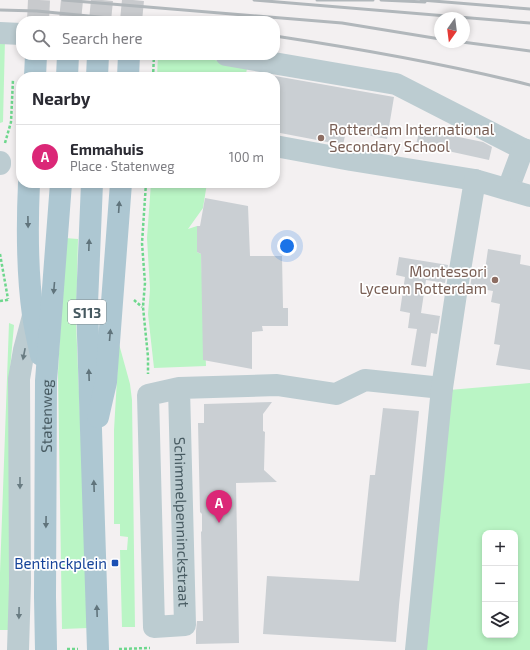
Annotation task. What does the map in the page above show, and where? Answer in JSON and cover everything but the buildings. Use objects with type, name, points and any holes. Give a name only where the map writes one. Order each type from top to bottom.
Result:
[{"type":"main road","points":[[35,72],[36,60]]},
{"type":"main road","points":[[67,72],[68,60]]},
{"type":"main road","points":[[97,72],[98,60]]},
{"type":"main road","points":[[128,72],[129,60]]},
{"type":"main road","name":"S113","points":[[29,188],[29,261],[33,316],[46,381]]},
{"type":"main road","name":"Statenweg","points":[[46,650],[46,381],[61,188]]},
{"type":"main road","name":"S113","points":[[92,188],[87,304],[88,376],[92,442],[98,650]]},
{"type":"main road","name":"S113","points":[[92,442],[106,382],[120,188]]},
{"type":"street","points":[[0,33],[16,34]]},
{"type":"street","points":[[255,60],[396,84],[527,150],[508,190]]},
{"type":"street","points":[[280,147],[475,180],[530,196]]},
{"type":"street","points":[[416,650],[442,388],[475,180]]},
{"type":"street","name":"Statenweg","points":[[18,650],[20,582],[19,379],[24,350],[33,316]]},
{"type":"street","points":[[148,395],[179,388],[276,385],[336,394],[365,380],[442,388]]},
{"type":"street","name":"Schimmelpenninckstraat","points":[[148,395],[154,627],[185,625],[179,388]]},
{"type":"path","points":[[152,72],[154,60]]},
{"type":"path","points":[[0,163],[11,122],[13,74]]},
{"type":"path","points":[[146,188],[142,243],[145,283],[142,307],[148,356],[148,395]]},
{"type":"green space","points":[[0,39],[5,39],[3,122],[0,123]]},
{"type":"green space","points":[[158,60],[215,60],[247,69],[246,72],[157,72]]},
{"type":"green space","points":[[151,188],[206,188],[203,208],[188,229],[197,226],[197,252],[201,254],[206,366],[154,368],[148,314],[150,289],[147,238]]},
{"type":"green space","points":[[65,238],[78,239],[76,322],[89,628],[62,629],[58,373]]},
{"type":"green space","points":[[9,323],[14,325],[10,370],[11,630],[0,630],[0,573]]},
{"type":"green space","points":[[119,344],[130,384],[132,400],[135,627],[122,627],[120,550],[127,550],[128,537],[120,536],[120,524],[114,524],[114,430]]},
{"type":"green space","points":[[530,383],[530,650],[426,650],[449,390]]},
{"type":"tunnel","points":[[38,16],[39,0]]},
{"type":"tunnel","points":[[70,16],[72,0]]},
{"type":"tunnel","points":[[100,16],[102,0]]},
{"type":"tunnel","points":[[131,16],[133,0]]},
{"type":"railway","points":[[63,0],[257,16]]},
{"type":"railway","points":[[254,0],[530,23]]},
{"type":"railway","points":[[317,0],[373,0]]},
{"type":"railway","points":[[381,0],[425,2]]},
{"type":"railway","points":[[421,0],[530,9]]},
{"type":"railway","points":[[0,10],[37,11],[88,16]]},
{"type":"railway","points":[[280,18],[342,23],[434,38]]},
{"type":"railway","points":[[280,37],[339,46],[467,70],[530,85]]},
{"type":"railway","points":[[470,43],[530,51]]},
{"type":"place","name":"Rotterdam International Secondary School","points":[[321,138]]},
{"type":"place","name":"Montessori Lyceum Rotterdam","points":[[495,280]]},
{"type":"place","name":"Emmahuis","points":[[219,523]]},
{"type":"place","name":"Bentinckplein","points":[[115,563]]}]
